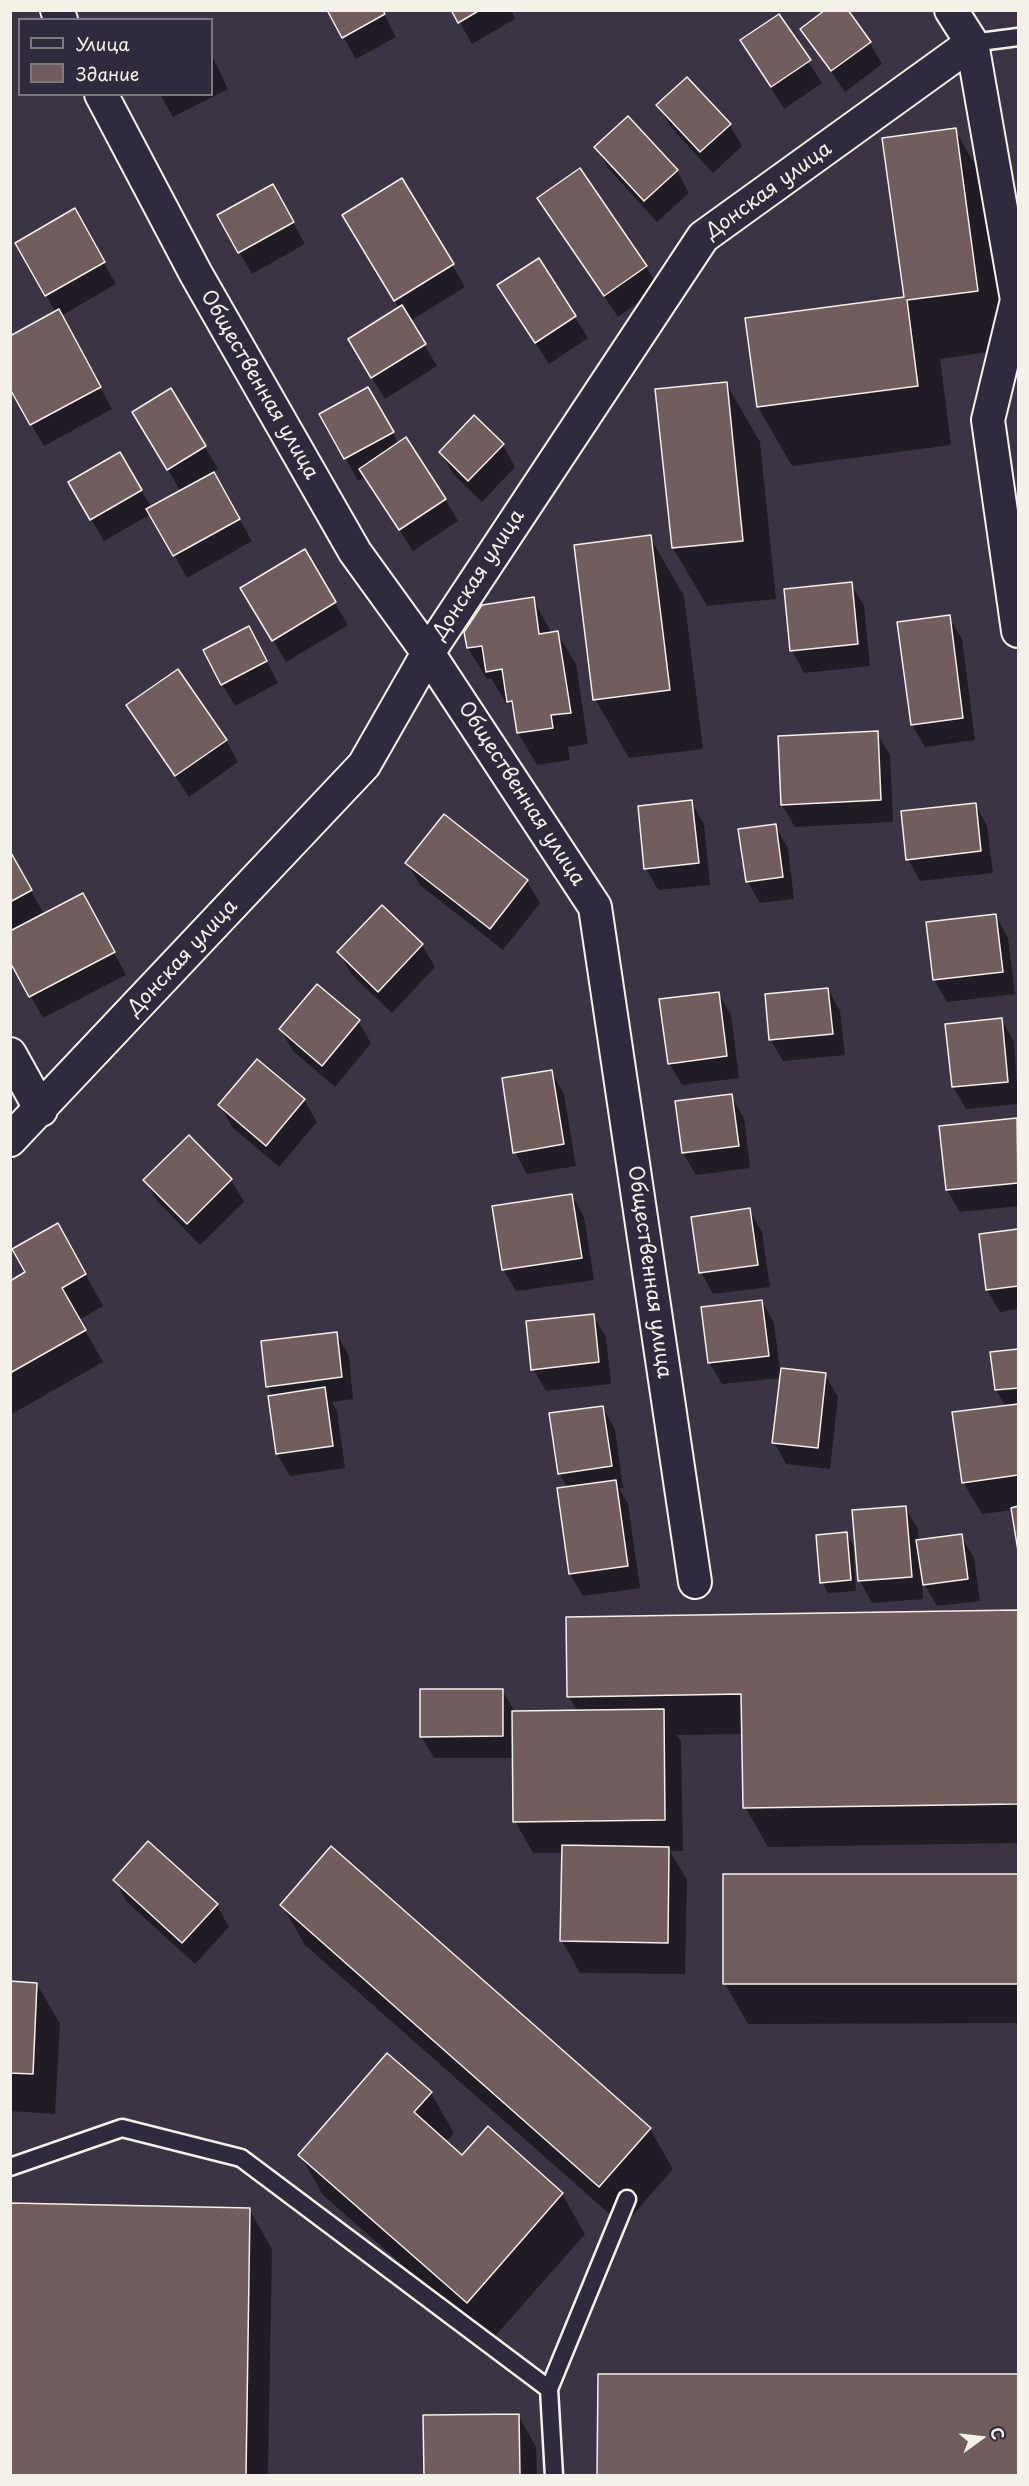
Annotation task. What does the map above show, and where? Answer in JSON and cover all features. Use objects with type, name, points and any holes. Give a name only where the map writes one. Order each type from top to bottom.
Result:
[{"type":"street","points":[[951,10],[972,43],[1017,300],[988,420],[1018,631]]},
{"type":"street","name":"Донская улица","points":[[10,1140],[41,1110],[364,765],[428,653],[703,237],[972,43]]},
{"type":"street","name":"Общественная улица","points":[[101,96],[196,274],[349,542],[428,653],[595,907],[695,1582]]},
{"type":"street","points":[[10,1054],[41,1110]]},
{"type":"lane","points":[[972,43],[1018,37]]},
{"type":"lane","points":[[10,2167],[122,2128],[241,2158],[549,2389]]},
{"type":"lane","points":[[554,2475],[549,2389],[627,2199]]},
{"type":"building","points":[[327,10],[383,10],[385,14],[342,38]]},
{"type":"building","points":[[451,10],[480,10],[458,23]]},
{"type":"building","points":[[825,10],[848,10],[871,42],[831,71],[800,29]]},
{"type":"building","points":[[779,14],[811,60],[771,87],[740,40]]},
{"type":"building","points":[[687,77],[731,124],[700,152],[656,105]]},
{"type":"building","points":[[628,116],[678,170],[644,201],[594,147]]},
{"type":"building","points":[[956,128],[978,291],[907,300],[918,386],[757,407],[745,318],[904,297],[882,138]]},
{"type":"building","points":[[580,168],[647,266],[604,296],[537,198]]},
{"type":"building","points":[[402,178],[454,264],[394,301],[342,215]]},
{"type":"building","points":[[273,184],[294,222],[238,253],[217,215]]},
{"type":"building","points":[[75,208],[105,262],[45,296],[15,243]]},
{"type":"building","points":[[539,258],[576,316],[535,343],[497,285]]},
{"type":"building","points":[[402,305],[426,344],[371,378],[348,339]]},
{"type":"building","points":[[59,309],[101,387],[30,425],[10,389],[10,336]]},
{"type":"building","points":[[727,382],[743,541],[672,548],[655,389]]},
{"type":"building","points":[[368,387],[394,432],[344,459],[319,414]]},
{"type":"building","points":[[171,388],[206,446],[167,470],[132,412]]},
{"type":"building","points":[[474,415],[504,444],[468,481],[439,452]]},
{"type":"building","points":[[406,437],[446,499],[399,530],[359,469]]},
{"type":"building","points":[[120,452],[142,490],[90,520],[68,482]]},
{"type":"building","points":[[214,472],[240,519],[173,556],[146,509]]},
{"type":"building","points":[[651,535],[670,690],[593,700],[574,545]]},
{"type":"building","points":[[305,549],[336,602],[272,641],[240,588]]},
{"type":"building","points":[[852,582],[858,644],[790,651],[784,589]]},
{"type":"building","points":[[534,597],[539,634],[558,631],[571,713],[551,715],[553,728],[517,733],[512,701],[507,702],[502,669],[486,672],[482,646],[467,648],[464,632],[482,605]]},
{"type":"building","points":[[950,615],[963,718],[911,725],[897,622]]},
{"type":"building","points":[[249,626],[267,661],[221,685],[203,650]]},
{"type":"building","points":[[178,669],[227,740],[175,776],[126,705]]},
{"type":"building","points":[[878,731],[881,800],[781,805],[778,736]]},
{"type":"building","points":[[692,800],[699,863],[644,869],[638,806]]},
{"type":"building","points":[[976,803],[981,851],[906,860],[901,811]]},
{"type":"building","points":[[444,814],[528,880],[490,929],[405,863]]},
{"type":"building","points":[[776,824],[783,877],[746,882],[738,829]]},
{"type":"building","points":[[10,851],[32,890],[10,902]]},
{"type":"building","points":[[83,893],[115,952],[29,997],[10,962],[10,931]]},
{"type":"building","points":[[382,905],[423,944],[378,992],[337,952]]},
{"type":"building","points":[[996,914],[1003,972],[933,980],[926,922]]},
{"type":"building","points":[[317,984],[360,1020],[322,1066],[279,1029]]},
{"type":"building","points":[[828,988],[833,1034],[769,1040],[765,994]]},
{"type":"building","points":[[719,992],[727,1056],[668,1064],[659,999]]},
{"type":"building","points":[[1002,1018],[1008,1082],[952,1087],[945,1024]]},
{"type":"building","points":[[257,1059],[305,1099],[266,1146],[218,1105]]},
{"type":"building","points":[[552,1070],[564,1144],[513,1153],[502,1078]]},
{"type":"building","points":[[732,1094],[739,1146],[682,1153],[675,1101]]},
{"type":"building","points":[[1017,1118],[1018,1183],[946,1190],[939,1126]]},
{"type":"building","points":[[189,1135],[232,1179],[187,1224],[143,1180]]},
{"type":"building","points":[[572,1194],[582,1258],[502,1270],[492,1206]]},
{"type":"building","points":[[750,1208],[758,1265],[699,1273],[691,1217]]},
{"type":"building","points":[[58,1223],[86,1274],[62,1288],[86,1330],[10,1373],[10,1281],[25,1272],[12,1249]]},
{"type":"building","points":[[1018,1229],[1018,1286],[986,1290],[979,1234]]},
{"type":"building","points":[[762,1300],[769,1356],[708,1363],[701,1307]]},
{"type":"building","points":[[594,1314],[599,1362],[531,1370],[526,1321]]},
{"type":"building","points":[[337,1332],[342,1377],[266,1387],[261,1341]]},
{"type":"building","points":[[1018,1349],[1018,1388],[995,1390],[990,1352]]},
{"type":"building","points":[[781,1368],[826,1373],[818,1448],[772,1443]]},
{"type":"building","points":[[325,1387],[333,1446],[276,1454],[268,1396]]},
{"type":"building","points":[[1018,1404],[1018,1475],[962,1483],[952,1412]]},
{"type":"building","points":[[603,1406],[612,1466],[558,1474],[549,1413]]},
{"type":"building","points":[[616,1480],[628,1566],[569,1574],[557,1488]]},
{"type":"building","points":[[906,1506],[912,1577],[858,1581],[852,1510]]},
{"type":"building","points":[[1018,1506],[1018,1551],[1011,1508]]},
{"type":"building","points":[[847,1532],[851,1580],[820,1583],[816,1535]]},
{"type":"building","points":[[962,1534],[968,1579],[923,1585],[916,1540]]},
{"type":"building","points":[[1018,1610],[1018,1804],[743,1808],[741,1694],[567,1697],[566,1617]]},
{"type":"building","points":[[420,1689],[503,1689],[503,1736],[420,1737]]},
{"type":"building","points":[[664,1709],[665,1820],[513,1822],[512,1711]]},
{"type":"building","points":[[148,1841],[218,1904],[182,1943],[113,1880]]},
{"type":"building","points":[[562,1845],[669,1847],[668,1943],[560,1941]]},
{"type":"building","points":[[331,1846],[651,2128],[599,2187],[280,1905]]},
{"type":"building","points":[[723,1874],[1018,1874],[1018,1984],[723,1984]]},
{"type":"building","points":[[10,1981],[37,1983],[33,2074],[10,2073]]},
{"type":"building","points":[[387,2053],[432,2092],[414,2112],[462,2155],[488,2126],[563,2193],[467,2303],[298,2155]]},
{"type":"building","points":[[10,2203],[250,2208],[246,2476],[10,2476]]},
{"type":"building","points":[[598,2374],[1018,2374],[1018,2476],[597,2476]]},
{"type":"building","points":[[519,2414],[520,2476],[424,2476],[423,2415]]}]
